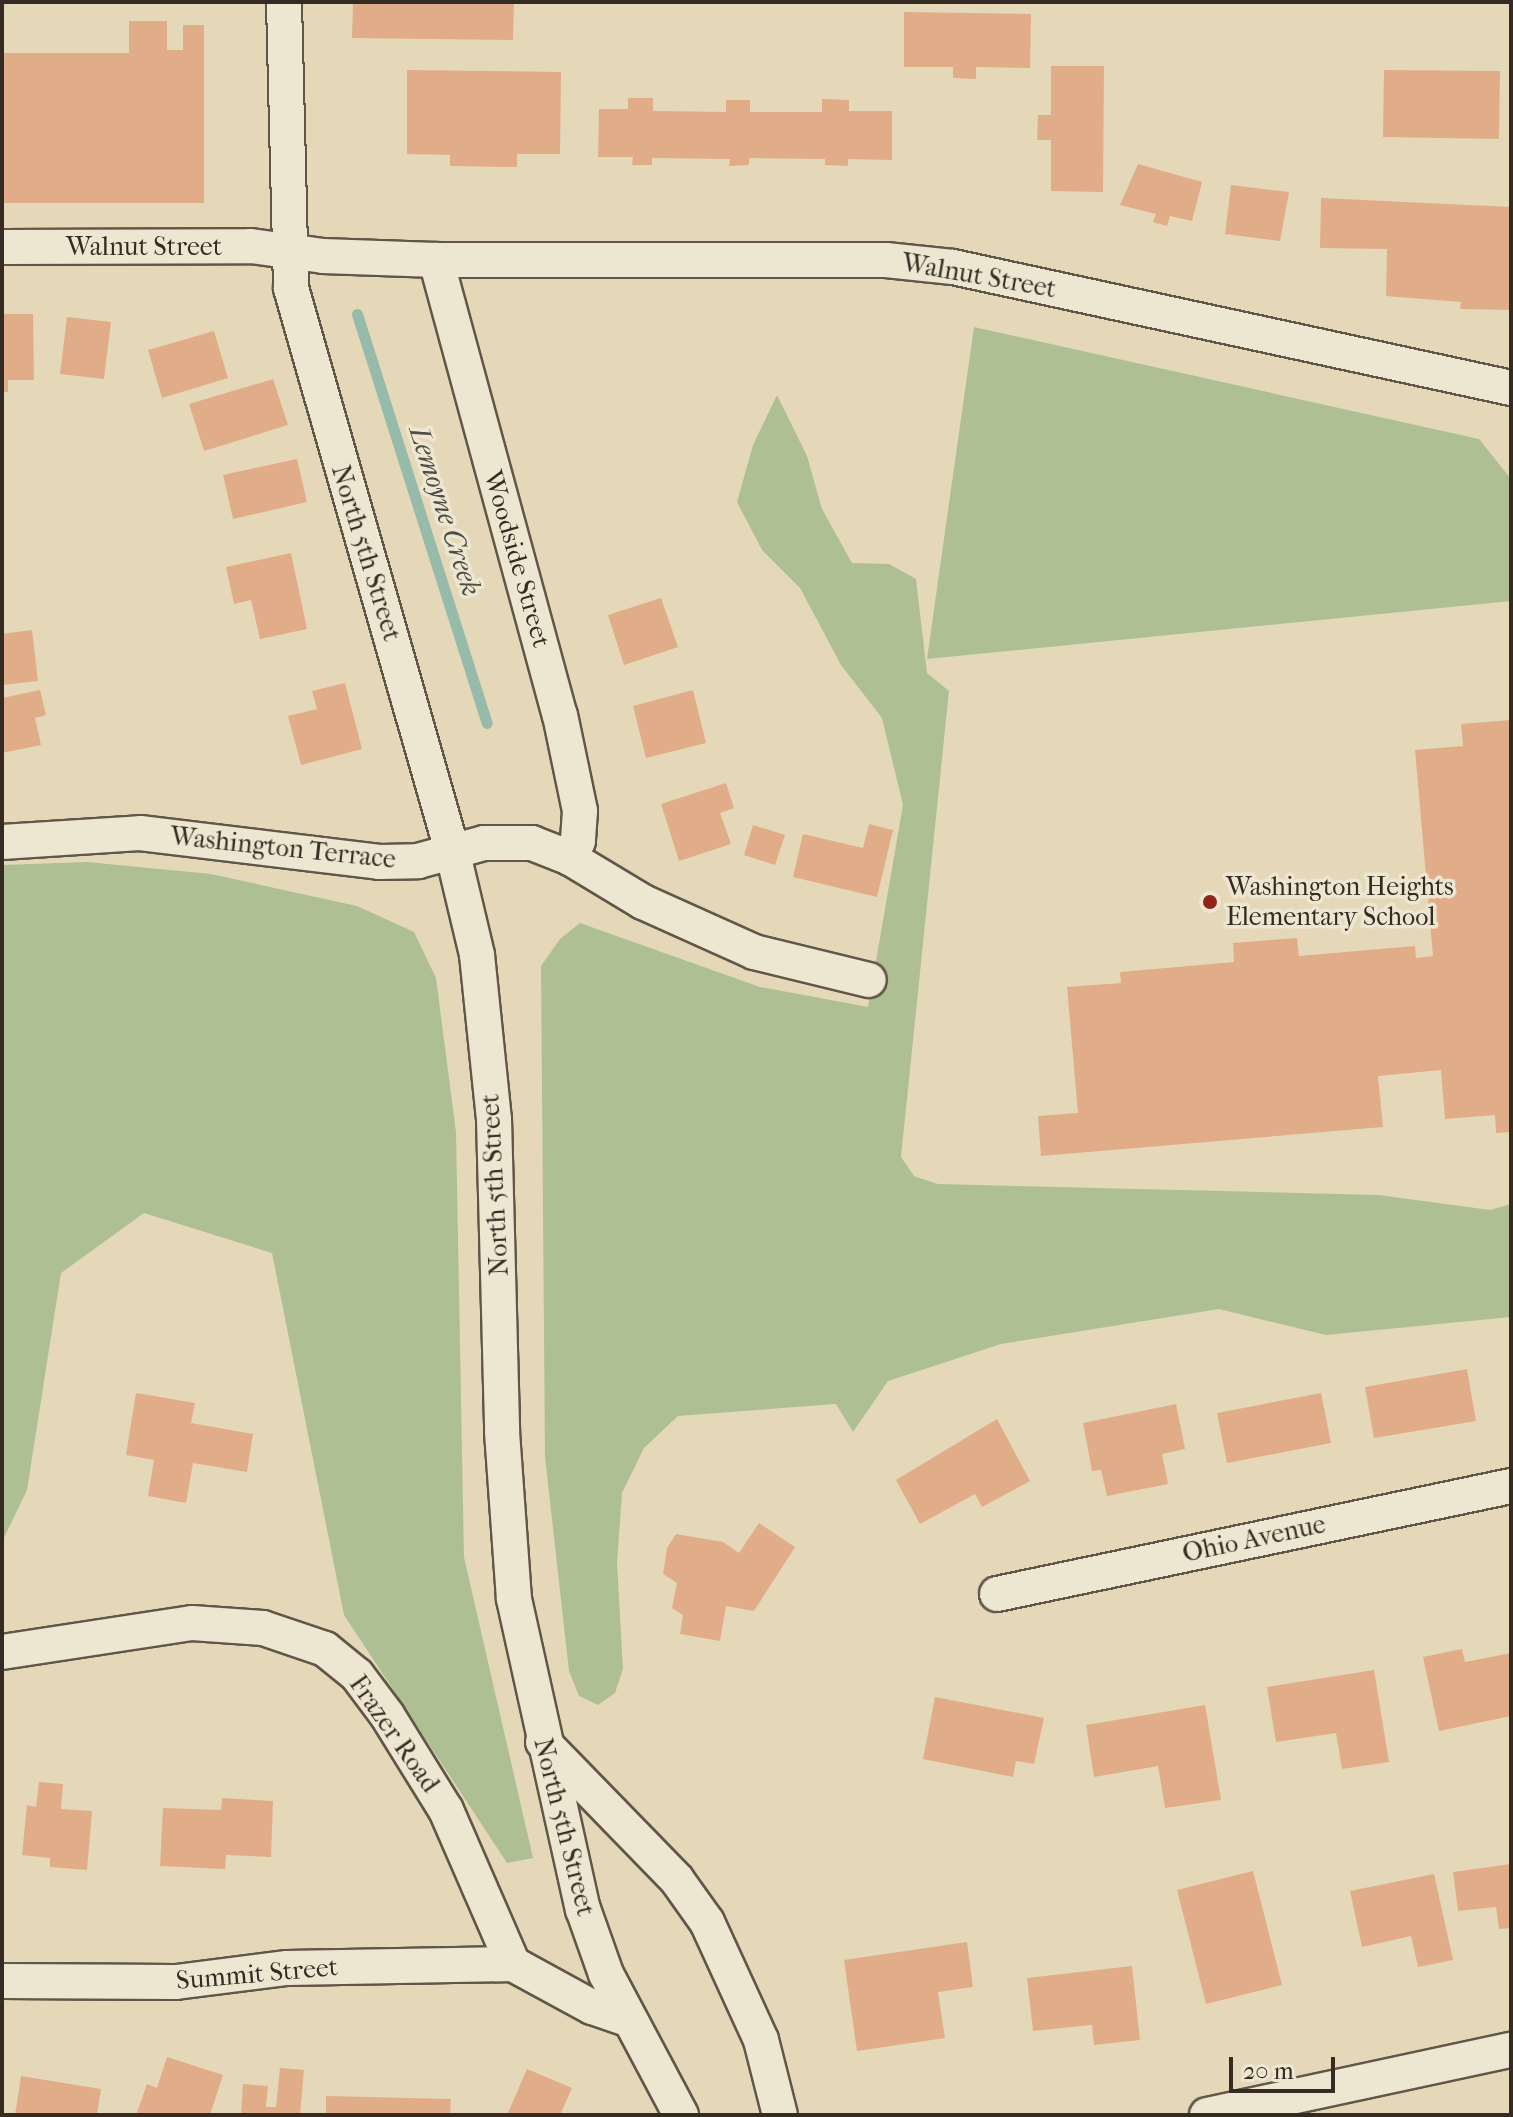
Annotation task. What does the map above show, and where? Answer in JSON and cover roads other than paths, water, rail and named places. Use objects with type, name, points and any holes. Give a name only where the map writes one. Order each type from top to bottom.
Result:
[{"type":"street","name":"North 5th Street","points":[[284,2],[286,251],[296,313],[453,854],[477,955],[494,1119],[502,1432],[514,1599],[543,1742],[583,1909],[606,1974],[681,2115]]},
{"type":"street","name":"Walnut Street","points":[[2,247],[251,246],[286,251]]},
{"type":"street","points":[[286,251],[436,260]]},
{"type":"street","name":"Walnut Street","points":[[436,260],[886,260],[953,267],[1511,388]]},
{"type":"street","name":"Woodside Street","points":[[436,260],[560,715],[580,811],[578,841],[570,858]]},
{"type":"street","name":"Washington Terrace","points":[[2,842],[140,833],[379,862],[453,854],[484,843],[532,843],[570,858],[643,902],[754,952],[869,980]]},
{"type":"street","name":"Ohio Avenue","points":[[997,1594],[1511,1486]]},
{"type":"street","name":"Frazer Road","points":[[2,1652],[192,1623],[263,1628],[325,1649],[357,1675],[387,1715],[446,1810],[513,1964]]},
{"type":"street","points":[[543,1742],[677,1880],[707,1922],[761,2040],[780,2115]]},
{"type":"street","points":[[513,1964],[592,2007],[630,2020]]},
{"type":"street","name":"Summit Street","points":[[2,1981],[176,1982],[287,1968],[513,1964]]},
{"type":"street","points":[[1207,2115],[1245,2111],[1511,2050]]},
{"type":"waterway","name":"Lemoyne Creek","points":[[357,314],[487,723]]},
{"type":"place","name":"Washington Heights Elementary School","points":[[1210,902]]}]
